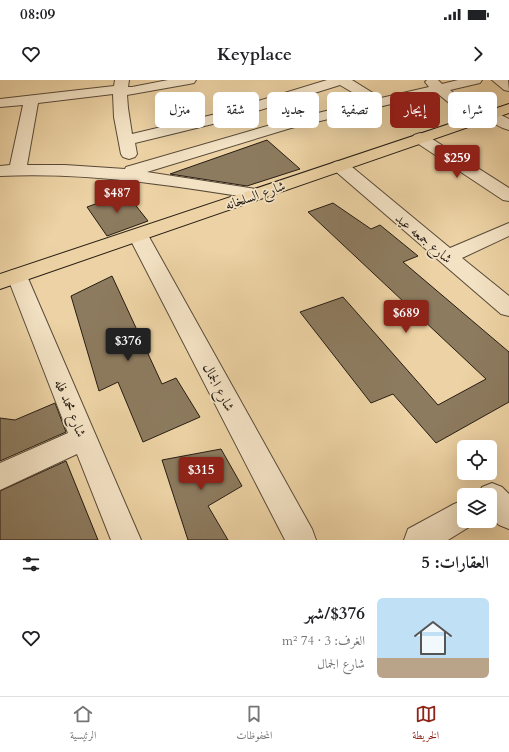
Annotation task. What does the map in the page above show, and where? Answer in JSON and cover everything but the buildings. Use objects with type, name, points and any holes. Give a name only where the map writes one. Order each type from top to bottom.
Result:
[{"type":"main road","name":"شارع السلخانه","points":[[497,112],[509,108]]},
{"type":"main road","name":"شارع السلخانه","points":[[8,279],[450,128]]},
{"type":"street","points":[[0,103],[31,100],[120,85],[132,91],[189,80]]},
{"type":"street","points":[[126,140],[220,118],[341,80],[361,92]]},
{"type":"street","points":[[382,102],[435,84],[476,80]]},
{"type":"street","points":[[499,80],[509,87]]},
{"type":"street","points":[[435,84],[448,93]]},
{"type":"street","points":[[120,85],[120,109],[133,172]]},
{"type":"street","points":[[18,170],[31,100]]},
{"type":"street","points":[[133,172],[286,125],[327,115]]},
{"type":"street","points":[[497,121],[509,125]]},
{"type":"street","points":[[420,138],[509,196]]},
{"type":"street","name":"شارع جمعه عيد","points":[[340,166],[509,308]]},
{"type":"street","points":[[0,171],[83,170],[133,172],[257,194]]},
{"type":"street","points":[[447,257],[509,229]]},
{"type":"street","name":"شارع الجمال","points":[[138,235],[301,540]]},
{"type":"street","name":"شارع محمد فله","points":[[8,279],[84,438],[126,540]]},
{"type":"street","points":[[0,478],[84,438]]},
{"type":"street","points":[[420,540],[457,518]]}]
